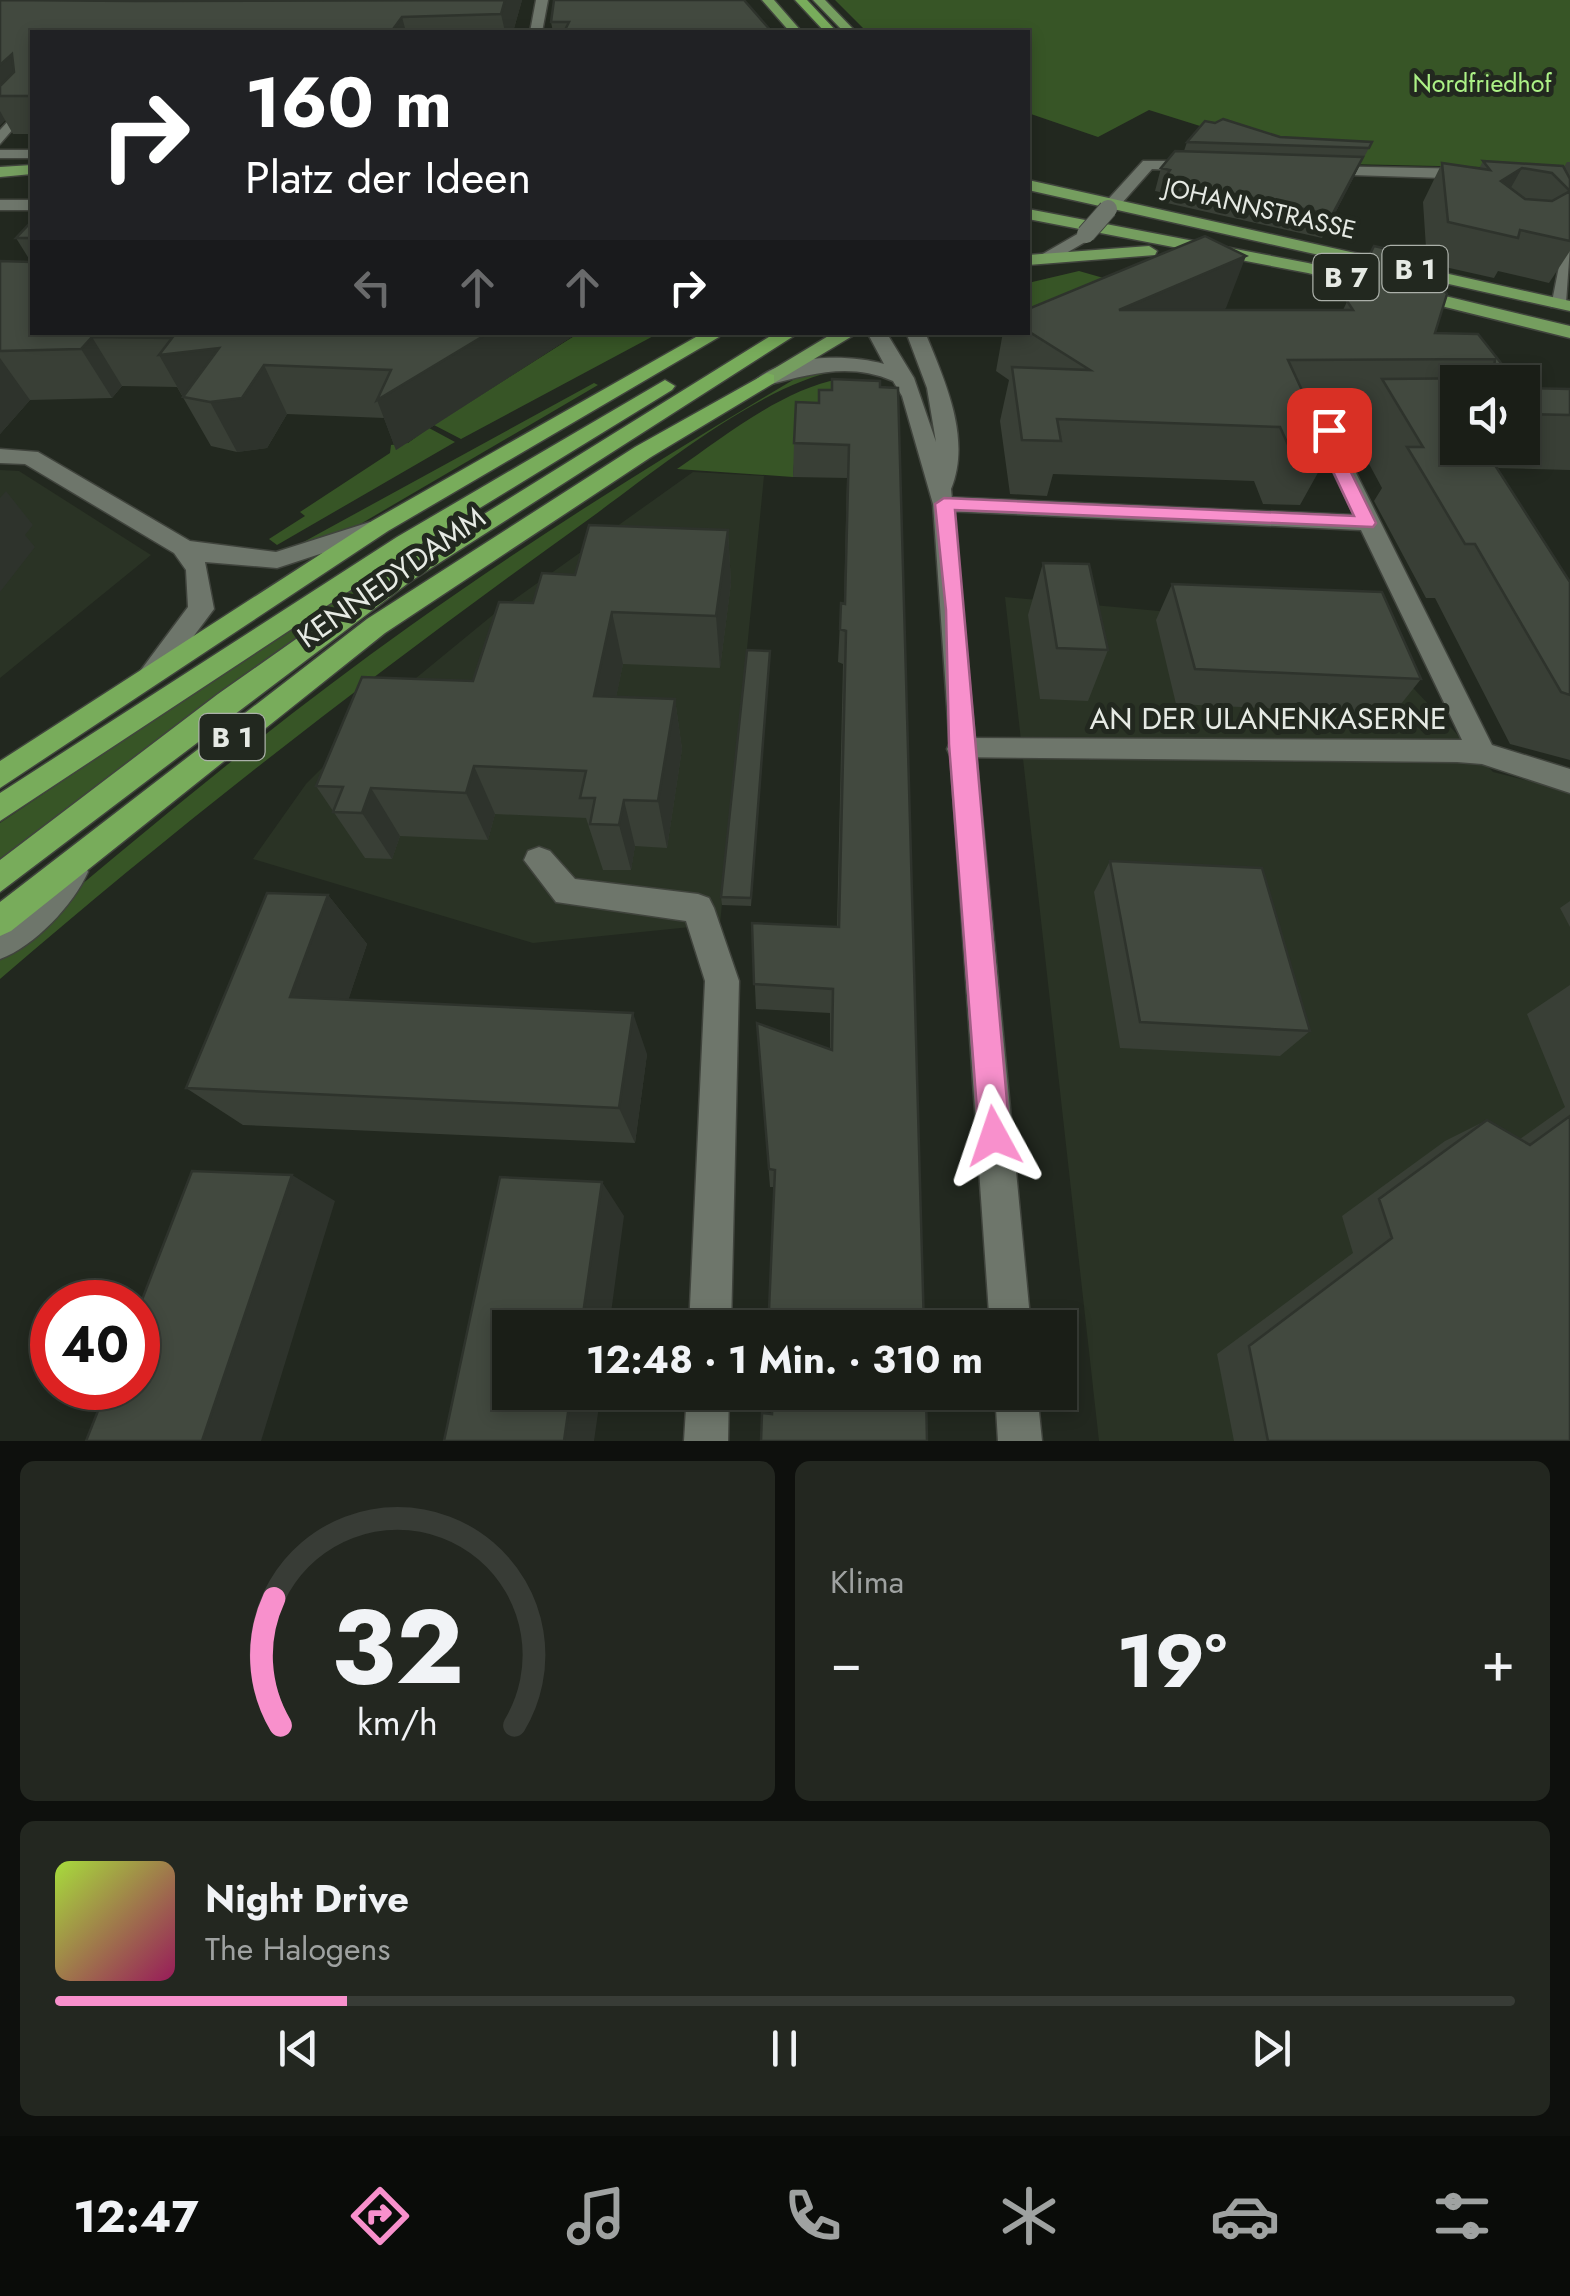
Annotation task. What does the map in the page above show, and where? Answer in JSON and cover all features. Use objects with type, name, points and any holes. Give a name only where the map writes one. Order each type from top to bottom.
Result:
[{"type":"highway","points":[[784,0],[804,20],[817,26]]},
{"type":"highway","points":[[801,0],[817,26]]},
{"type":"highway","name":"KENNEDYDAMM","points":[[0,776],[380,526],[712,335]]},
{"type":"highway","name":"KENNEDYDAMM","points":[[0,809],[224,659],[550,454],[751,335]]},
{"type":"highway","name":"KENNEDYDAMM","points":[[0,878],[274,666],[524,495],[786,335]]},
{"type":"highway","name":"KENNEDYDAMM","points":[[0,921],[376,626],[643,452],[768,379]]},
{"type":"main road","points":[[768,0],[794,30]]},
{"type":"main road","points":[[819,0],[848,30]]},
{"type":"main road","name":"JOHANNSTRASSE","points":[[1030,167],[1111,205]]},
{"type":"main road","points":[[1,178],[30,172]]},
{"type":"main road","points":[[1,178],[30,185]]},
{"type":"main road","name":"JOHANNSTRASSE","points":[[1030,186],[1564,304]]},
{"type":"main road","name":"B 7","points":[[1030,205],[1279,251],[1570,321]]},
{"type":"main road","name":"B 7","points":[[1030,214],[1308,268],[1570,332]]},
{"type":"main road","name":"JOHANNSTRASSE","points":[[1030,228],[1289,276],[1570,345]]},
{"type":"main road","name":"JOHANNSTRASSE","points":[[1030,260],[1149,250]]},
{"type":"main road","points":[[768,379],[805,335]]},
{"type":"main road","name":"KENNEDYDAMM","points":[[768,379],[846,335]]},
{"type":"street","points":[[536,30],[542,0]]},
{"type":"street","points":[[0,140],[30,102]]},
{"type":"street","points":[[0,154],[30,154]]},
{"type":"street","name":"JOHANNSTRASSE","points":[[1050,255],[1083,236],[1148,164],[1225,166]]},
{"type":"street","points":[[1298,168],[1492,175]]},
{"type":"street","points":[[0,205],[30,205]]},
{"type":"street","points":[[1564,304],[1570,232]]},
{"type":"street","points":[[1549,237],[1570,245]]},
{"type":"street","points":[[878,335],[904,378],[943,494],[956,610],[961,748],[1009,1310]]},
{"type":"street","points":[[916,335],[942,396],[950,456],[943,494]]},
{"type":"street","points":[[768,379],[839,360],[878,367],[904,378]]},
{"type":"street","points":[[1440,422],[1348,423],[1329,430],[1330,446],[1482,752]]},
{"type":"street","points":[[0,456],[30,456],[182,548],[235,559],[277,560],[380,526]]},
{"type":"street","points":[[943,494],[1366,523]]},
{"type":"street","points":[[151,674],[200,609],[198,569],[182,548]]},
{"type":"street","name":"AN DER ULANENKASERNE","points":[[961,748],[1482,752],[1570,780]]},
{"type":"street","points":[[0,944],[43,909],[90,850]]},
{"type":"street","points":[[539,860],[567,892],[698,908],[722,981],[711,1310]]},
{"type":"street","points":[[706,1441],[707,1410]]},
{"type":"street","points":[[1017,1410],[1020,1441]]},
{"type":"shaded area","points":[[0,470],[19,471],[151,555],[0,678]]},
{"type":"shaded area","points":[[693,472],[764,476],[720,924],[533,943],[253,859],[306,784],[393,697],[494,614]]},
{"type":"shaded area","points":[[1005,597],[1357,629],[1493,772],[1570,791],[1570,1441],[1099,1441]]},
{"type":"green space","name":"Nordfriedhof","points":[[835,0],[1570,0],[1570,169],[1263,162],[1248,141],[1149,110],[1098,137],[1030,114],[1030,30],[865,30]]},
{"type":"green space","points":[[1079,271],[1107,279],[1030,322],[1030,283]]},
{"type":"green space","points":[[576,335],[655,335],[461,439],[434,425]]},
{"type":"green space","points":[[841,370],[778,392],[677,454],[289,742],[0,979],[0,953],[253,744],[357,664],[503,561],[599,499],[696,439],[793,380],[809,372]]},
{"type":"green space","points":[[840,379],[866,383],[796,436],[793,477],[677,469],[776,403]]},
{"type":"green space","points":[[594,383],[598,385],[345,533],[298,545]]},
{"type":"green space","points":[[429,428],[455,442],[277,545],[269,539],[305,516],[300,512],[390,453],[391,445],[408,443]]},
{"type":"green space","points":[[365,577],[371,582],[0,862],[0,823]]},
{"type":"building","points":[[0,0],[505,0],[501,14],[402,17],[392,30],[30,30],[30,96],[0,96],[0,86],[14,72],[12,54],[0,65]]},
{"type":"building","points":[[554,0],[744,0],[770,30],[565,30],[569,22],[551,22]]},
{"type":"building","points":[[1223,119],[1280,137],[1372,142],[1369,148],[1187,142],[1205,121],[1215,123]]},
{"type":"building","points":[[1175,151],[1363,157],[1332,215],[1164,179],[1170,170],[1161,168]]},
{"type":"building","points":[[1483,161],[1563,166],[1570,179],[1570,191],[1570,241],[1520,230],[1518,238],[1448,222],[1442,163],[1490,170]],"holes":[[[1522,168],[1552,173],[1570,191],[1552,201],[1525,199],[1501,181]]]},
{"type":"building","points":[[30,223],[30,238],[16,238]]},
{"type":"building","points":[[1205,236],[1246,256],[1119,310],[1353,310],[1347,301],[1374,246],[1418,256],[1447,294],[1435,333],[1478,334],[1503,365],[1494,365],[1495,359],[1288,360],[1330,451],[1290,449],[1280,427],[1057,419],[1061,441],[1022,440],[1012,367],[1090,370],[1030,332],[1030,308]]},
{"type":"building","points":[[0,261],[30,262],[30,335],[485,335],[377,400],[391,370],[264,365],[242,398],[210,402],[183,397],[219,348],[159,355],[172,338],[92,337],[81,349],[0,351]]},
{"type":"building","points":[[1440,378],[1440,465],[1495,465],[1570,582],[1570,695],[1561,692],[1475,544],[1465,544],[1407,447],[1423,447],[1382,379]]},
{"type":"building","points":[[832,379],[880,381],[880,387],[898,388],[924,1310],[769,1310],[775,1170],[769,1169],[757,1023],[832,1050],[833,989],[754,984],[752,923],[839,927],[846,631],[840,629],[841,603],[845,604],[849,445],[794,443],[796,402],[819,403],[819,390],[832,390]]},
{"type":"building","points":[[1540,388],[1570,389],[1570,415],[1540,414]]},
{"type":"building","points":[[589,525],[728,530],[716,616],[612,612],[594,696],[675,699],[658,801],[624,800],[619,825],[590,824],[595,798],[580,798],[586,771],[474,766],[466,793],[371,788],[362,813],[333,812],[343,787],[316,786],[362,677],[473,681],[499,602],[533,603],[542,573],[575,575]]},
{"type":"building","points":[[1043,563],[1089,564],[1108,650],[1057,648]]},
{"type":"building","points":[[1172,584],[1382,592],[1421,679],[1195,669]]},
{"type":"building","points":[[747,650],[770,651],[751,898],[721,897]]},
{"type":"building","points":[[1110,861],[1262,868],[1310,1031],[1140,1022]]},
{"type":"building","points":[[267,893],[328,895],[290,997],[633,1013],[619,1108],[186,1088]]},
{"type":"building","points":[[1570,1116],[1570,1441],[1268,1441],[1249,1346],[1392,1238],[1379,1199],[1487,1120],[1530,1145]]},
{"type":"building","points":[[192,1171],[292,1175],[202,1441],[86,1441],[98,1410],[160,1410],[160,1280],[150,1280]]},
{"type":"building","points":[[500,1177],[602,1182],[584,1310],[492,1310],[492,1410],[568,1410],[564,1441],[444,1441]]},
{"type":"building","points":[[772,1410],[926,1410],[927,1441],[761,1441],[762,1413],[772,1414]]},
{"type":"route","points":[[994,1136],[960,744],[956,610],[944,504],[1366,523],[1330,446],[1329,430]]}]
